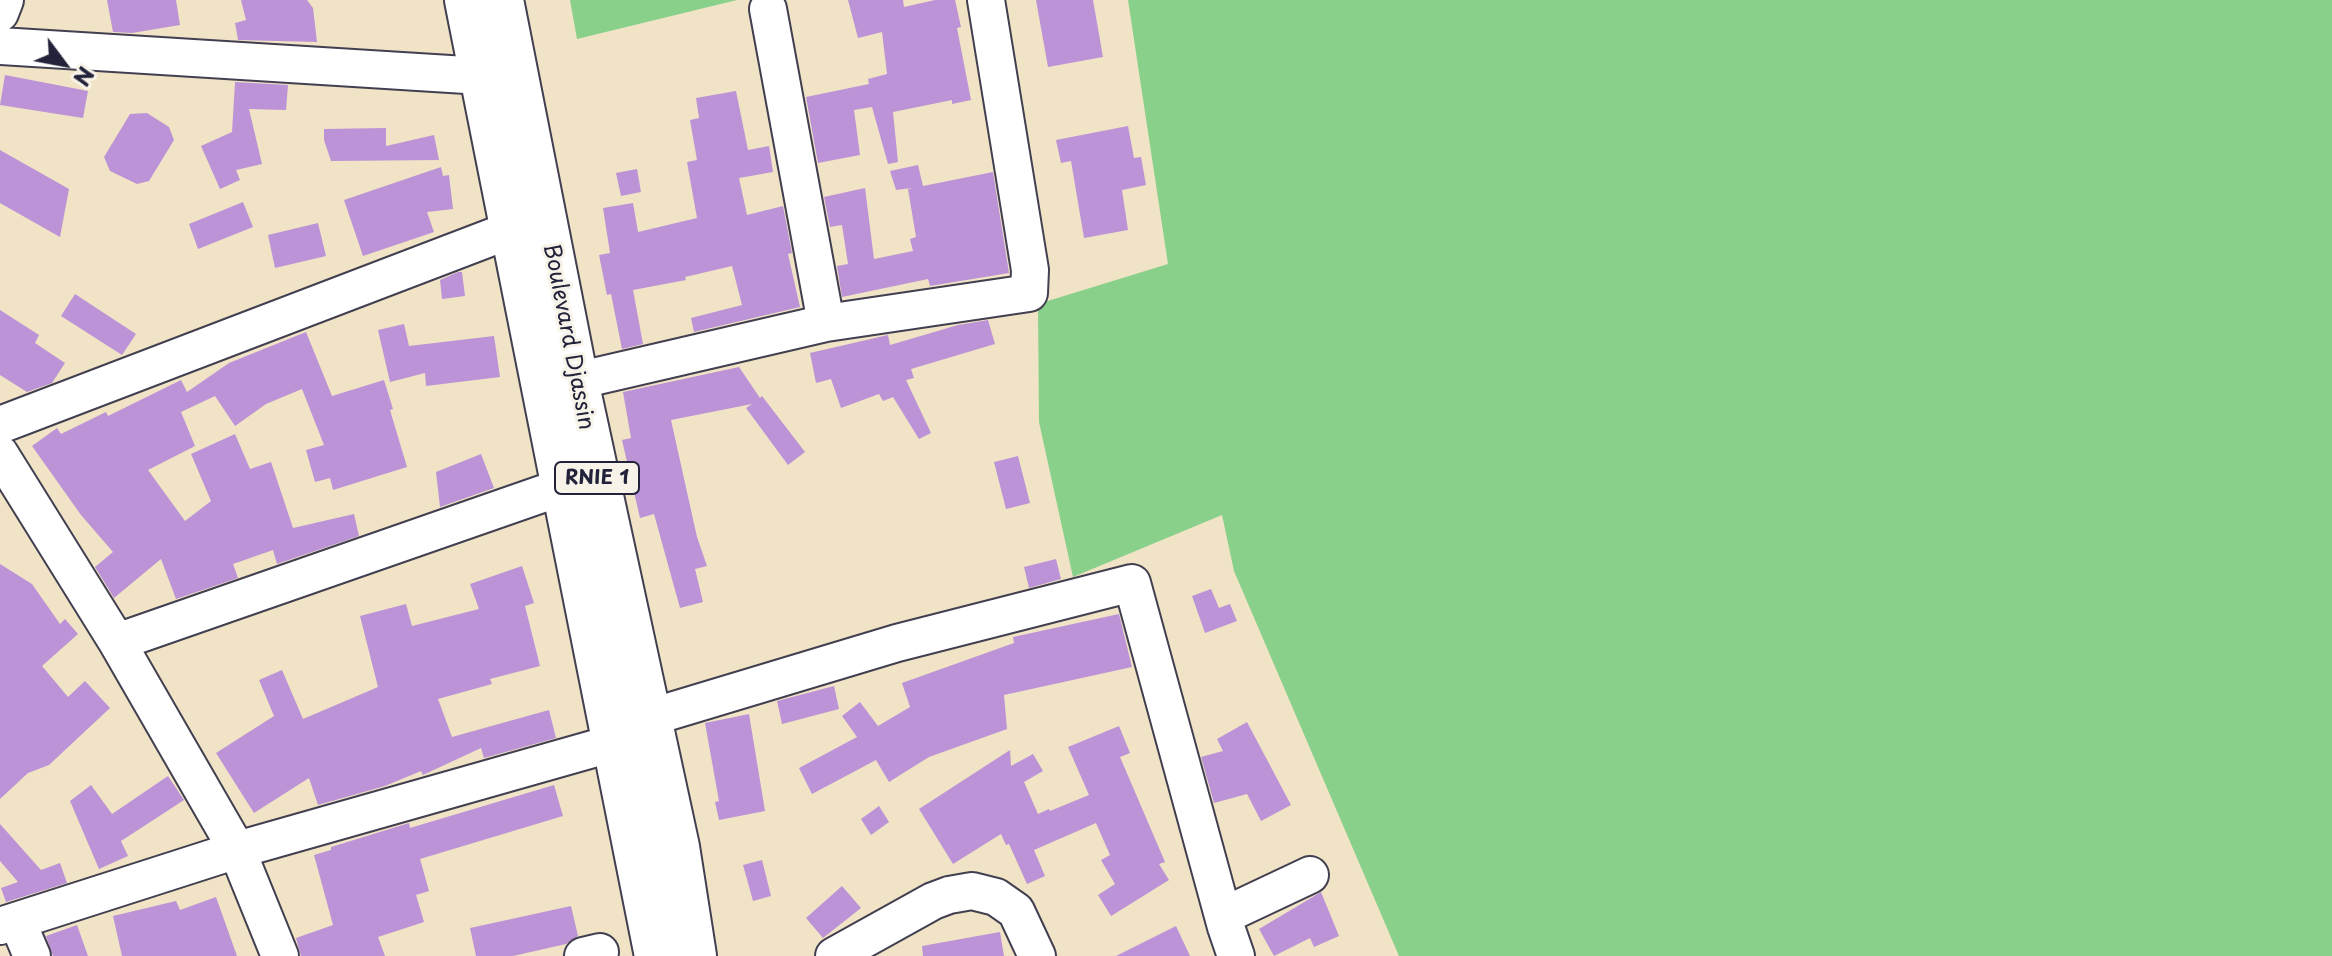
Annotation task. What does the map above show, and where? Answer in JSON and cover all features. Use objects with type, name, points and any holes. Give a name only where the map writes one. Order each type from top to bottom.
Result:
[{"type":"highway","name":"Boulevard Djassin","points":[[467,0],[562,487],[631,731],[677,847],[694,956]]},
{"type":"highway","name":"Boulevard Djassin","points":[[501,0],[576,381],[631,731],[657,956]]},
{"type":"street","points":[[0,13],[5,0]]},
{"type":"street","points":[[576,381],[826,323],[1029,293],[1030,270],[986,0]]},
{"type":"street","points":[[768,9],[826,323]]},
{"type":"street","points":[[0,46],[482,76]]},
{"type":"street","points":[[0,425],[513,229]]},
{"type":"street","points":[[0,454],[117,642],[237,850],[280,956]]},
{"type":"street","points":[[117,642],[562,487]]},
{"type":"street","points":[[32,956],[8,923],[631,731],[897,643],[1132,583],[1224,939],[1310,875]]},
{"type":"street","points":[[834,956],[933,901],[972,891],[996,897],[1016,911],[1037,956]]},
{"type":"green space","points":[[570,0],[737,0],[577,39]]},
{"type":"green space","points":[[1128,0],[2332,0],[2332,956],[1399,956],[1234,571],[1222,515],[1073,577],[1039,422],[1038,304],[1168,264]]},
{"type":"building","points":[[107,0],[176,0],[180,25],[132,33],[113,32]]},
{"type":"building","points":[[241,0],[307,0],[313,8],[317,42],[238,40],[235,23],[246,20]]},
{"type":"building","points":[[848,0],[903,0],[904,7],[935,0],[955,0],[961,27],[957,28],[971,100],[952,104],[952,100],[893,112],[898,162],[888,164],[872,107],[854,110],[860,155],[818,163],[806,97],[869,84],[868,79],[887,74],[882,32],[858,38]]},
{"type":"building","points":[[1036,0],[1093,0],[1103,57],[1048,67]]},
{"type":"building","points":[[5,75],[88,91],[83,118],[0,105]]},
{"type":"building","points":[[235,82],[288,85],[286,110],[249,109],[262,164],[236,170],[240,180],[220,189],[201,146],[232,132]]},
{"type":"building","points":[[736,91],[748,150],[769,146],[773,172],[739,178],[747,215],[783,206],[792,253],[788,254],[800,307],[694,332],[691,318],[742,305],[732,266],[685,277],[686,280],[633,290],[643,344],[622,349],[599,255],[610,253],[603,208],[633,203],[638,232],[697,218],[687,162],[697,160],[690,120],[699,118],[696,98]]},
{"type":"building","points":[[147,113],[169,127],[174,140],[149,181],[137,184],[110,171],[104,157],[130,114]]},
{"type":"building","points":[[1128,126],[1134,158],[1141,157],[1146,185],[1122,190],[1128,230],[1084,238],[1071,161],[1061,163],[1056,140]]},
{"type":"building","points":[[386,128],[386,146],[434,135],[439,160],[331,161],[324,129]]},
{"type":"building","points":[[0,150],[69,189],[60,237],[0,203]]},
{"type":"building","points":[[918,165],[923,186],[993,172],[1009,273],[930,286],[928,279],[842,297],[837,266],[848,264],[842,225],[830,227],[824,197],[865,188],[874,259],[913,251],[910,239],[916,237],[908,189],[912,188],[896,190],[890,171]]},
{"type":"building","points":[[441,167],[443,176],[449,175],[453,209],[427,212],[434,232],[363,256],[344,200]]},
{"type":"building","points":[[637,169],[641,192],[621,196],[616,173]]},
{"type":"building","points":[[243,202],[253,227],[198,249],[189,224]]},
{"type":"building","points":[[318,223],[326,256],[275,268],[268,235]]},
{"type":"building","points":[[462,272],[465,296],[442,299],[440,280]]},
{"type":"building","points":[[75,294],[136,334],[122,355],[61,316]]},
{"type":"building","points":[[0,310],[39,335],[35,343],[65,363],[52,383],[27,392],[0,375]]},
{"type":"building","points":[[988,320],[995,344],[911,369],[914,378],[906,380],[931,433],[919,439],[893,397],[883,401],[879,394],[841,408],[831,379],[816,383],[810,353],[888,335],[890,345],[958,325]]},
{"type":"building","points":[[404,324],[409,346],[494,336],[500,377],[426,386],[425,373],[390,382],[378,330]]},
{"type":"building","points":[[306,332],[332,396],[384,380],[407,467],[333,490],[330,478],[315,482],[306,450],[324,445],[302,389],[266,404],[235,426],[215,396],[181,412],[195,446],[148,470],[185,521],[211,501],[191,454],[235,434],[250,469],[271,462],[293,528],[354,514],[359,536],[277,564],[273,550],[233,564],[238,578],[176,599],[161,559],[114,598],[95,567],[113,552],[81,515],[32,446],[57,428],[61,434],[106,412],[108,416],[181,380],[187,392],[229,363]]},
{"type":"building","points":[[739,367],[760,398],[762,396],[805,452],[788,465],[746,408],[752,404],[671,420],[697,537],[707,566],[695,569],[703,602],[680,608],[654,514],[640,518],[622,440],[631,438],[623,392]]},
{"type":"building","points":[[481,454],[494,488],[440,507],[436,472]]},
{"type":"building","points":[[1018,456],[1030,503],[1006,509],[994,462]]},
{"type":"building","points":[[1056,559],[1061,579],[1029,588],[1024,567]]},
{"type":"building","points":[[0,564],[32,584],[60,624],[65,619],[78,634],[42,666],[68,697],[85,681],[110,708],[49,765],[28,773],[0,799]]},
{"type":"building","points":[[522,566],[534,603],[525,606],[540,666],[490,679],[492,684],[438,699],[452,737],[549,710],[556,738],[484,758],[481,748],[423,775],[421,771],[385,786],[318,805],[309,778],[254,813],[216,753],[274,716],[259,680],[282,670],[303,719],[378,687],[360,616],[406,604],[412,626],[479,609],[470,584]]},
{"type":"building","points":[[1211,589],[1219,608],[1230,604],[1237,621],[1205,633],[1192,596]]},
{"type":"building","points":[[1119,614],[1132,667],[1004,695],[1007,729],[929,757],[889,782],[876,760],[812,794],[799,768],[857,737],[842,716],[860,702],[878,726],[910,707],[902,683],[1014,643],[1013,637]]},
{"type":"building","points":[[834,686],[839,709],[782,724],[777,701]]},
{"type":"building","points":[[749,714],[765,811],[719,820],[715,802],[719,801],[705,723]]},
{"type":"building","points":[[1247,722],[1291,805],[1261,821],[1247,794],[1214,803],[1201,757],[1223,751],[1217,739]]},
{"type":"building","points":[[1119,726],[1130,753],[1120,757],[1165,862],[1159,864],[1169,880],[1111,916],[1098,895],[1115,884],[1101,860],[1110,855],[1096,823],[1034,850],[1045,876],[1027,884],[1009,844],[1006,845],[1001,834],[953,864],[919,809],[1010,750],[1011,766],[1033,754],[1043,771],[1024,782],[1038,814],[1089,795],[1068,747]]},
{"type":"building","points":[[168,776],[184,800],[121,841],[128,856],[99,869],[70,801],[91,785],[112,814]]},
{"type":"building","points":[[554,785],[563,816],[420,859],[429,891],[416,895],[424,922],[378,937],[385,956],[301,956],[296,938],[333,925],[314,855],[409,823],[410,828]]},
{"type":"building","points":[[879,806],[889,822],[871,835],[861,819]]},
{"type":"building","points":[[0,824],[41,870],[60,863],[67,883],[6,902],[1,888],[18,882],[0,861]]},
{"type":"building","points":[[762,860],[771,896],[753,901],[743,865]]},
{"type":"building","points":[[842,886],[861,908],[823,938],[806,918]]},
{"type":"building","points":[[1321,892],[1339,936],[1314,947],[1310,938],[1274,956],[1259,929]]},
{"type":"building","points":[[216,897],[237,956],[122,956],[113,916],[176,901],[180,910]]},
{"type":"building","points":[[571,906],[578,936],[566,944],[513,956],[476,956],[470,928]]},
{"type":"building","points":[[77,925],[88,956],[53,956],[46,936]]},
{"type":"building","points":[[1176,926],[1190,956],[1116,956]]},
{"type":"building","points":[[1000,932],[1004,956],[923,956],[922,946]]}]
